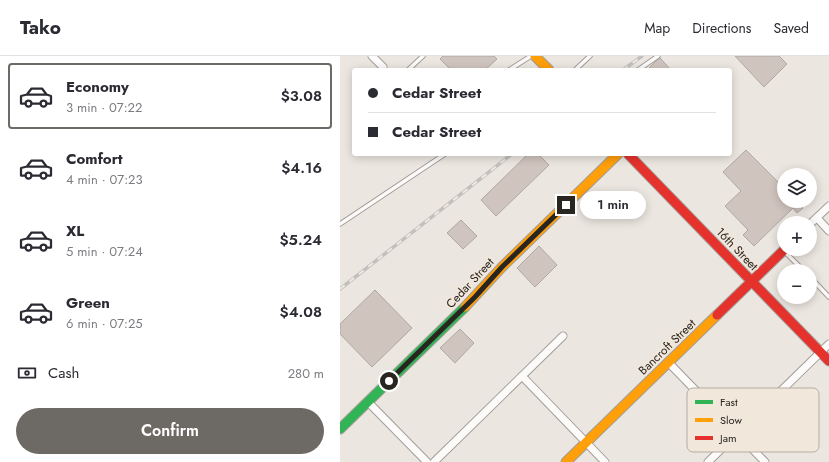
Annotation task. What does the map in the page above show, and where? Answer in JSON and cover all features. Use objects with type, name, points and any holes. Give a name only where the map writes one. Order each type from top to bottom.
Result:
[{"type":"street","points":[[372,56],[383,67]]},
{"type":"street","points":[[535,56],[546,68]]},
{"type":"street","name":"Cedar Street","points":[[340,429],[475,297],[502,267],[616,156]]},
{"type":"street","name":"16th Street","points":[[630,156],[829,361]]},
{"type":"street","points":[[829,206],[817,218],[829,231]]},
{"type":"street","name":"Bancroft Street","points":[[566,462],[778,256]]},
{"type":"street","points":[[434,462],[563,336]]},
{"type":"street","points":[[784,388],[829,344]]},
{"type":"street","points":[[668,362],[694,388]]},
{"type":"street","points":[[522,376],[605,462]]},
{"type":"street","points":[[368,402],[427,462]]},
{"type":"street","points":[[708,462],[718,452]]},
{"type":"street","points":[[756,452],[765,462]]},
{"type":"lane","points":[[410,68],[423,56]]},
{"type":"lane","points":[[512,68],[530,56]]},
{"type":"lane","points":[[576,68],[590,56]]},
{"type":"lane","points":[[641,68],[658,56]]},
{"type":"lane","points":[[340,224],[442,156]]},
{"type":"lane","points":[[790,256],[797,264]]},
{"type":"lane","points":[[817,284],[829,297]]},
{"type":"building","points":[[443,56],[494,56],[497,59],[487,68],[449,68],[440,59]]},
{"type":"building","points":[[735,56],[779,56],[787,64],[764,87]]},
{"type":"building","points":[[660,58],[669,68],[649,68]]},
{"type":"building","points":[[746,150],[777,181],[777,208],[793,208],[785,216],[777,216],[777,224],[754,246],[743,235],[748,230],[725,206],[741,191],[723,172]]},
{"type":"building","points":[[526,156],[540,156],[549,165],[496,216],[481,200]]},
{"type":"building","points":[[793,208],[803,208],[797,213]]},
{"type":"building","points":[[461,220],[477,236],[463,249],[447,233]]},
{"type":"building","points":[[539,246],[557,265],[535,287],[517,268]]},
{"type":"building","points":[[375,290],[412,328],[372,367],[340,334],[340,324]]},
{"type":"building","points":[[460,329],[474,343],[455,363],[440,348]]},
{"type":"railway","points":[[626,68],[642,56]]},
{"type":"railway","points":[[340,289],[509,156]]},
{"type":"traffic: fast","points":[[340,429],[465,307]]},
{"type":"traffic: slow","points":[[535,56],[547,68]]},
{"type":"traffic: slow","points":[[465,307],[502,267],[616,156]]},
{"type":"traffic: slow","points":[[566,462],[717,315]]},
{"type":"traffic: jam","points":[[630,156],[829,361]]},
{"type":"traffic: jam","points":[[717,315],[778,256]]},
{"type":"route","points":[[389,381],[566,205]]}]
